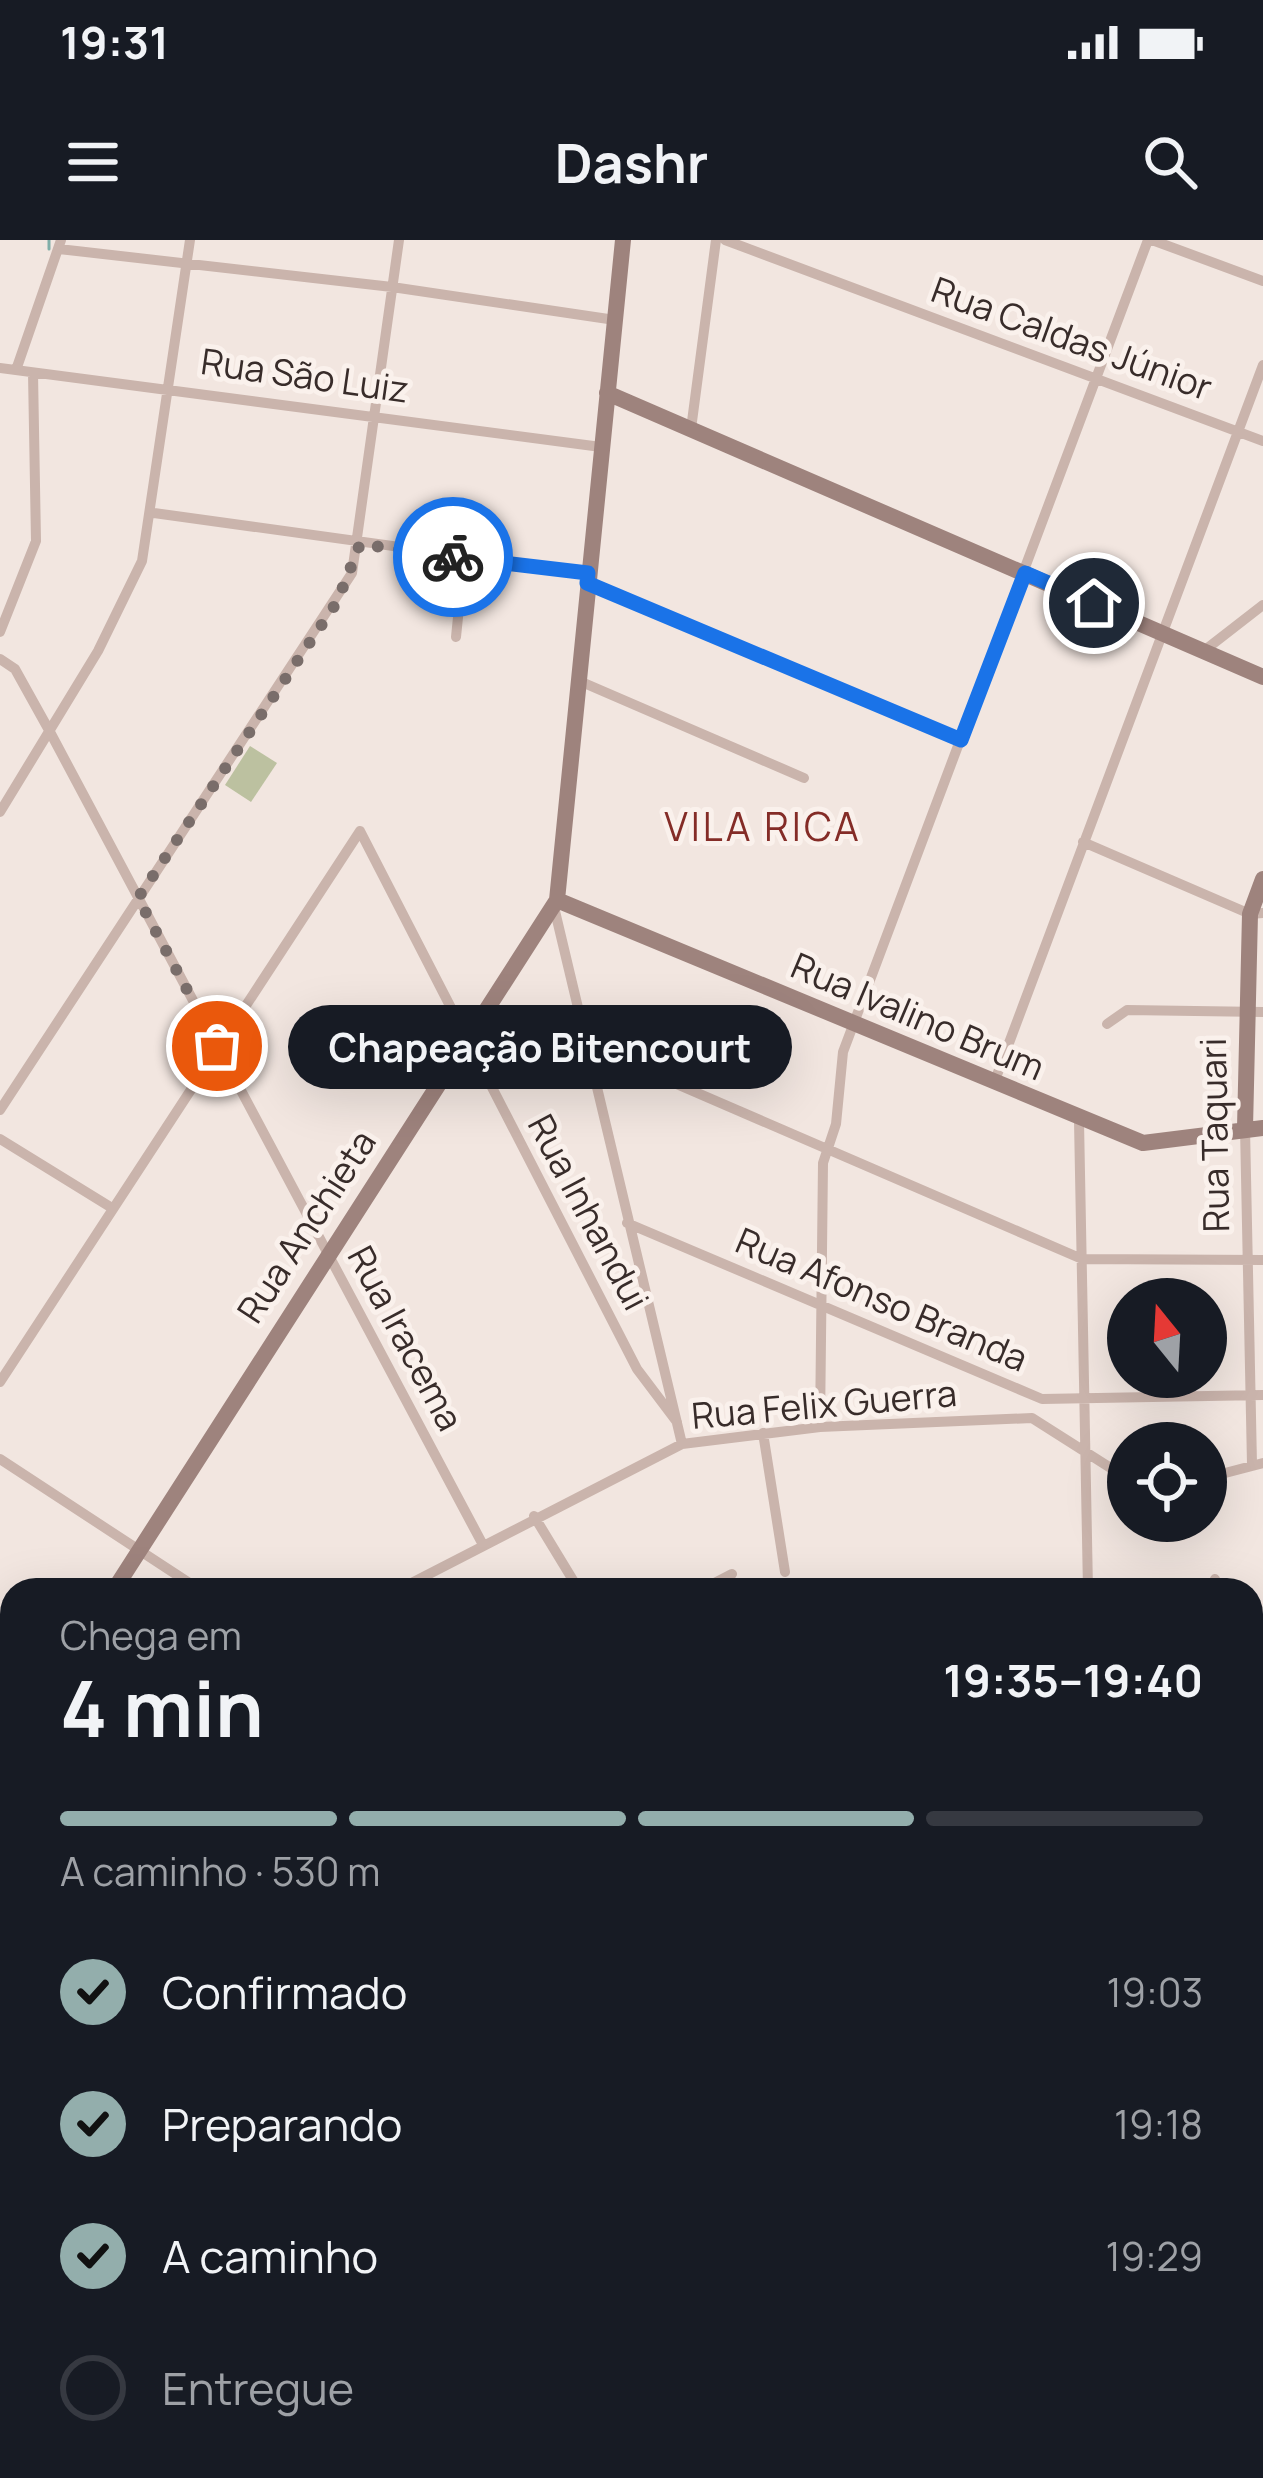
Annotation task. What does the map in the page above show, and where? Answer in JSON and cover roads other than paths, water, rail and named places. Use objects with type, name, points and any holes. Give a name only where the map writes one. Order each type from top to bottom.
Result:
[{"type":"street","points":[[0,812],[50,732],[142,561],[154,513],[190,240]]},
{"type":"street","points":[[0,1110],[337,602],[360,544],[399,240]]},
{"type":"street","points":[[623,240],[555,903],[584,1044],[682,1444]]},
{"type":"street","points":[[691,429],[720,240]]},
{"type":"street","name":"Rua Caldas Júnior","points":[[720,240],[1263,440]]},
{"type":"street","points":[[820,1426],[823,1163],[843,1052],[1094,380],[1150,240],[1263,281]]},
{"type":"street","points":[[16,370],[60,245],[615,320]]},
{"type":"street","points":[[994,1083],[1263,365]]},
{"type":"street","name":"Rua São Luiz","points":[[0,368],[602,447]]},
{"type":"street","points":[[0,632],[36,541],[33,374]]},
{"type":"street","points":[[607,393],[1263,677]]},
{"type":"street","points":[[154,513],[588,578],[961,740]]},
{"type":"street","points":[[456,637],[464,558]]},
{"type":"street","points":[[1205,650],[1263,605]]},
{"type":"street","name":"Rua Iracema","points":[[0,659],[16,668],[482,1543]]},
{"type":"street","points":[[577,680],[805,778]]},
{"type":"street","name":"Rua Inhandui","points":[[217,1046],[360,831],[637,1369],[677,1423]]},
{"type":"street","points":[[1083,842],[1257,914]]},
{"type":"street","name":"Rua Taquari","points":[[1258,1464],[1249,1260],[1257,914],[1263,879]]},
{"type":"street","name":"Rua Ivalino Brum","points":[[555,903],[1142,1144],[1254,1128]]},
{"type":"street","name":"Rua Anchieta","points":[[122,1578],[326,1253],[555,903]]},
{"type":"street","points":[[1107,1024],[1127,1010],[1254,1012]]},
{"type":"street","points":[[584,1044],[1082,1259],[1263,1260]]},
{"type":"street","points":[[0,1382],[217,1046]]},
{"type":"street","points":[[1079,1121],[1088,1578]]},
{"type":"street","points":[[0,1139],[112,1208]]},
{"type":"street","name":"Rua Afonso Branda","points":[[627,1222],[1042,1399],[1257,1395]]},
{"type":"street","name":"Rua Felix Guerra","points":[[419,1578],[682,1444],[820,1426],[1033,1418],[1107,1467]]},
{"type":"street","points":[[763,1433],[785,1572]]},
{"type":"street","points":[[0,1459],[182,1578]]},
{"type":"street","points":[[1227,1472],[1258,1464]]},
{"type":"street","points":[[534,1516],[572,1578]]},
{"type":"street","points":[[724,1578],[732,1574]]},
{"type":"waterway","points":[[49,240],[49,249]]},
{"type":"place","name":"Chapeação Bitencourt","points":[[217,1046]]},
{"type":"district","name":"VILA RICA","points":[[763,826]]}]
